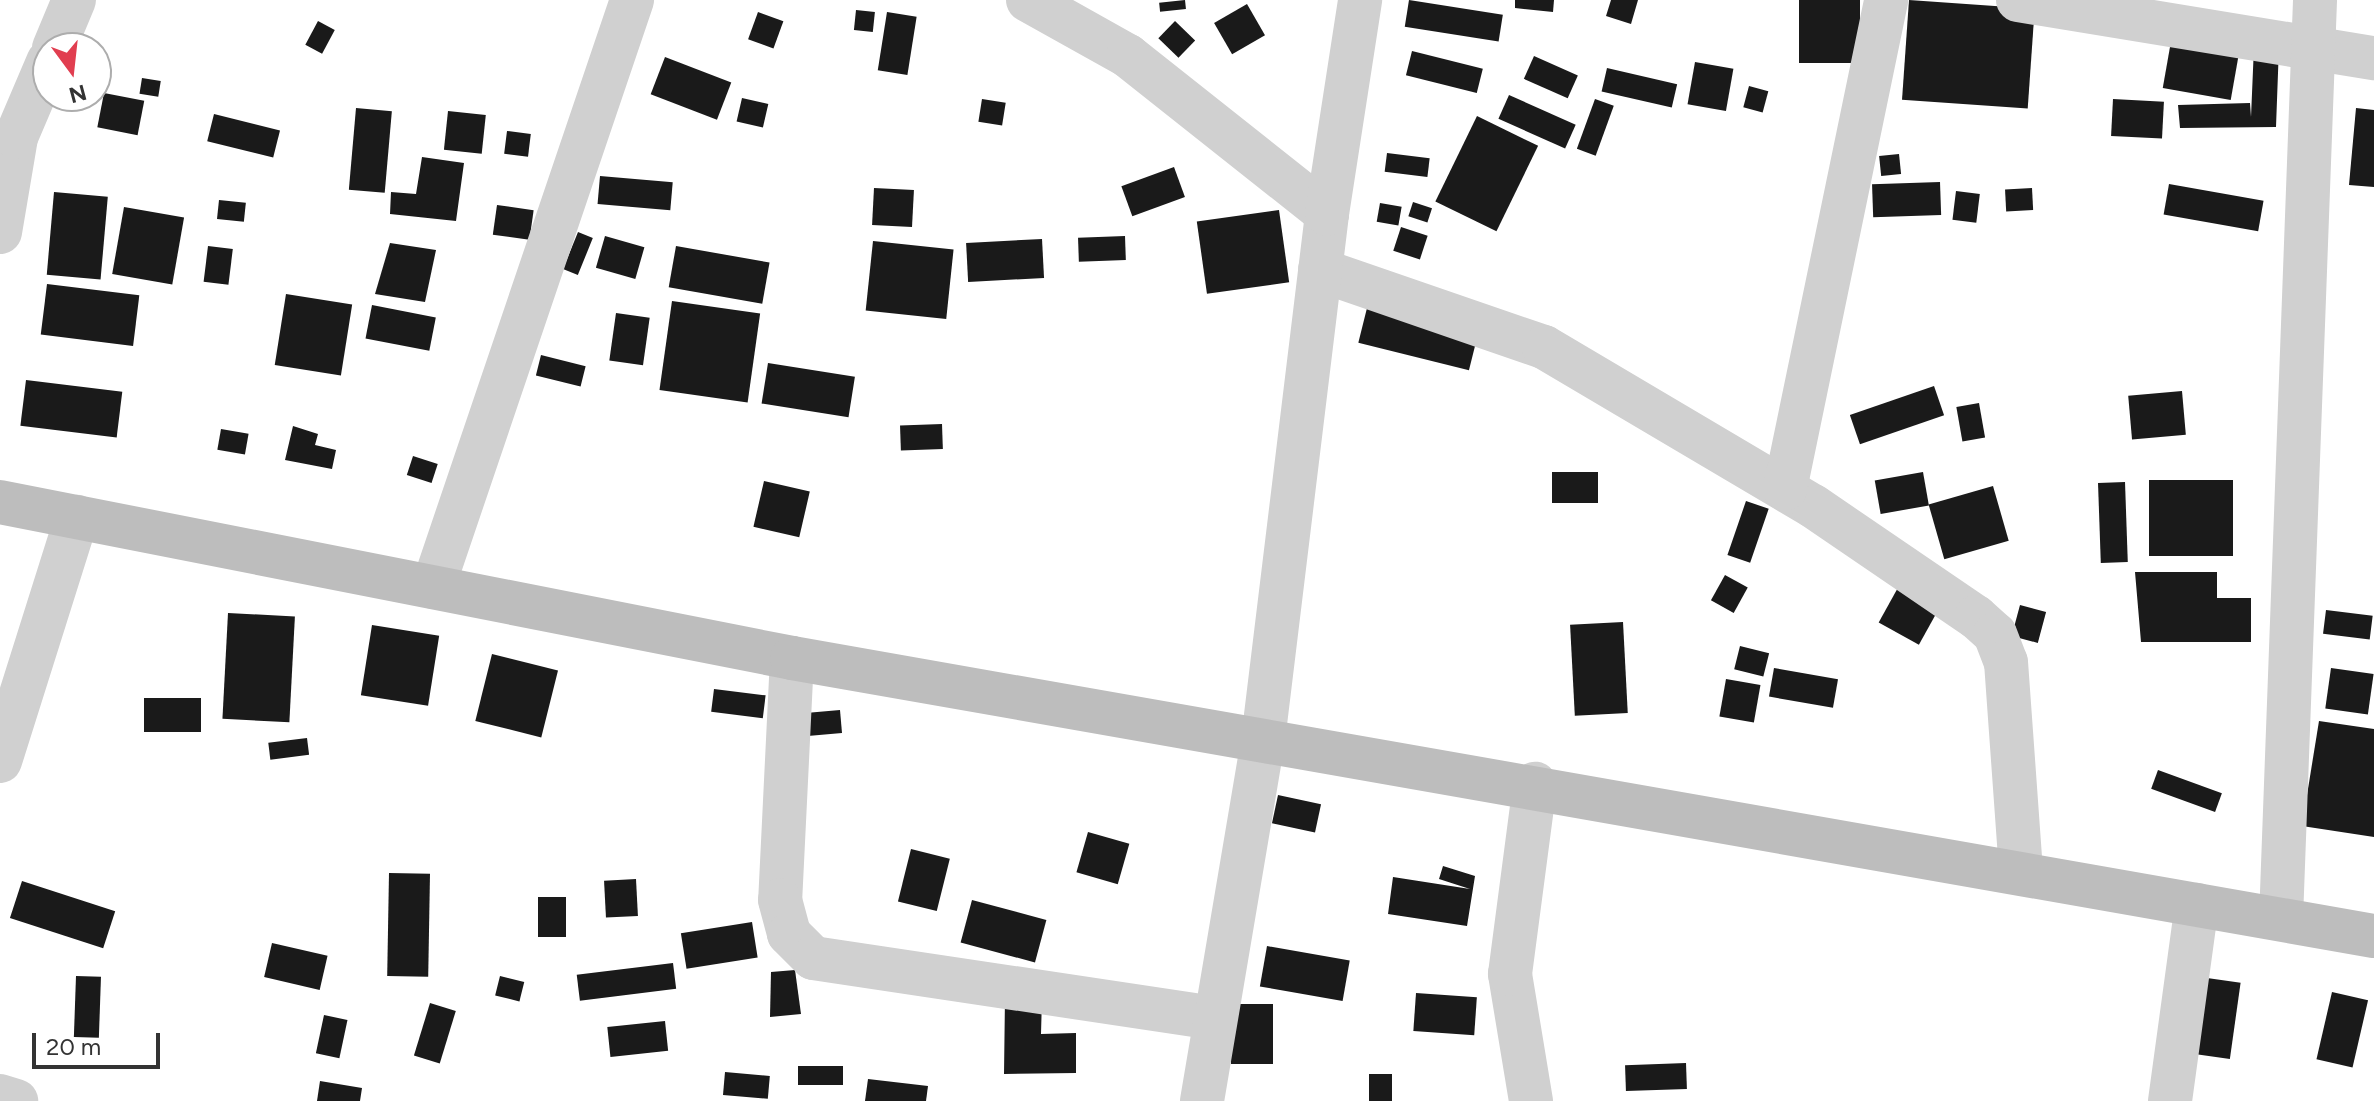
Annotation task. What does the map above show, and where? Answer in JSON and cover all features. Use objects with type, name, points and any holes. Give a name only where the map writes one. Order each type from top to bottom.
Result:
[{"type":"main road","points":[[0,502],[792,658],[1535,784],[2374,936]]},
{"type":"street","points":[[61,32],[74,0]]},
{"type":"street","points":[[433,587],[632,0]]},
{"type":"street","points":[[1028,0],[1128,56],[1327,214]]},
{"type":"street","points":[[1202,1101],[1213,1018],[1263,740],[1327,214],[1360,0]]},
{"type":"street","points":[[1785,489],[1886,0]]},
{"type":"street","points":[[2018,0],[2374,58]]},
{"type":"street","points":[[2281,919],[2315,0]]},
{"type":"street","points":[[0,232],[16,137],[32,100]]},
{"type":"street","points":[[1320,270],[1544,347],[1785,489],[1995,634],[2006,662],[2021,870]]},
{"type":"street","points":[[0,761],[77,517]]},
{"type":"street","points":[[792,658],[780,900],[789,934],[813,958],[1213,1018]]},
{"type":"street","points":[[1531,1101],[1510,974],[1535,784]]},
{"type":"street","points":[[2170,1101],[2197,905]]},
{"type":"street","points":[[0,1096],[16,1101]]},
{"type":"building","points":[[1185,0],[1186,9],[1160,12],[1159,3]]},
{"type":"building","points":[[1409,0],[1503,15],[1499,42],[1405,27]]},
{"type":"building","points":[[1515,0],[1554,0],[1553,12],[1515,8]]},
{"type":"building","points":[[1611,0],[1638,0],[1631,24],[1606,16]]},
{"type":"building","points":[[1799,0],[1860,0],[1860,63],[1799,63]]},
{"type":"building","points":[[1909,0],[2035,9],[2028,109],[1902,100]]},
{"type":"building","points":[[1247,4],[1265,35],[1232,54],[1214,23]]},
{"type":"building","points":[[856,10],[875,12],[873,32],[854,30]]},
{"type":"building","points":[[758,12],[783,21],[773,48],[748,39]]},
{"type":"building","points":[[887,12],[917,17],[907,75],[878,70]]},
{"type":"building","points":[[318,21],[335,30],[322,54],[305,45]]},
{"type":"building","points":[[1175,21],[1195,40],[1178,58],[1158,38]]},
{"type":"building","points":[[2173,30],[2241,42],[2231,100],[2163,88]]},
{"type":"building","points":[[2254,46],[2279,46],[2276,127],[2180,128],[2178,105],[2250,103],[2251,117]]},
{"type":"building","points":[[1412,51],[1483,69],[1477,93],[1406,75]]},
{"type":"building","points":[[1534,56],[1578,76],[1568,98],[1524,79]]},
{"type":"building","points":[[665,57],[731,82],[717,120],[651,94]]},
{"type":"building","points":[[1695,62],[1733,69],[1726,111],[1688,104]]},
{"type":"building","points":[[1607,68],[1677,84],[1672,108],[1602,91]]},
{"type":"building","points":[[142,78],[161,81],[158,97],[139,94]]},
{"type":"building","points":[[1749,86],[1768,91],[1763,112],[1743,107]]},
{"type":"building","points":[[112,95],[144,101],[138,135],[97,127],[100,112],[112,112]]},
{"type":"building","points":[[1509,95],[1576,125],[1565,148],[1498,119]]},
{"type":"building","points":[[742,98],[768,104],[763,127],[737,121]]},
{"type":"building","points":[[982,99],[1006,103],[1002,125],[978,122]]},
{"type":"building","points":[[1595,99],[1614,106],[1596,156],[1577,149]]},
{"type":"building","points":[[2113,99],[2164,102],[2162,139],[2111,136]]},
{"type":"building","points":[[356,108],[392,111],[385,193],[349,190]]},
{"type":"building","points":[[2356,108],[2374,110],[2374,187],[2349,185]]},
{"type":"building","points":[[448,111],[486,115],[482,154],[444,150]]},
{"type":"building","points":[[214,114],[280,130],[273,158],[207,141]]},
{"type":"building","points":[[1477,116],[1538,146],[1496,231],[1435,201]]},
{"type":"building","points":[[507,131],[531,134],[528,157],[504,154]]},
{"type":"building","points":[[1387,153],[1430,158],[1427,177],[1385,172]]},
{"type":"building","points":[[1899,154],[1901,174],[1881,176],[1879,156]]},
{"type":"building","points":[[422,157],[464,163],[456,221],[390,214],[391,192],[416,194]]},
{"type":"building","points":[[1174,167],[1185,197],[1132,216],[1121,186]]},
{"type":"building","points":[[600,176],[673,182],[670,210],[598,204]]},
{"type":"building","points":[[1940,182],[1941,215],[1873,217],[1872,184]]},
{"type":"building","points":[[2169,184],[2264,201],[2258,231],[2164,215]]},
{"type":"building","points":[[874,188],[914,190],[912,227],[872,225]]},
{"type":"building","points":[[2032,188],[2033,210],[2006,211],[2005,189]]},
{"type":"building","points":[[1956,191],[1980,194],[1976,223],[1952,220]]},
{"type":"building","points":[[54,192],[108,197],[101,279],[47,275]]},
{"type":"building","points":[[219,200],[246,203],[244,222],[217,219]]},
{"type":"building","points":[[1413,202],[1432,208],[1427,222],[1408,216]]},
{"type":"building","points":[[1380,203],[1402,207],[1398,226],[1377,222]]},
{"type":"building","points":[[497,205],[534,210],[529,240],[493,235]]},
{"type":"building","points":[[124,207],[184,218],[172,285],[112,274]]},
{"type":"building","points":[[1279,210],[1289,282],[1207,294],[1197,222]]},
{"type":"building","points":[[1401,227],[1428,236],[1420,259],[1393,251]]},
{"type":"building","points":[[578,232],[593,238],[578,275],[563,269]]},
{"type":"building","points":[[605,236],[644,247],[635,279],[596,268]]},
{"type":"building","points":[[1125,236],[1126,260],[1079,262],[1078,238]]},
{"type":"building","points":[[1042,239],[1044,278],[968,282],[966,243]]},
{"type":"building","points":[[873,241],[954,249],[946,319],[866,311]]},
{"type":"building","points":[[390,243],[436,250],[425,302],[375,294]]},
{"type":"building","points":[[208,246],[233,249],[228,285],[204,282]]},
{"type":"building","points":[[676,246],[770,262],[762,304],[669,287]]},
{"type":"building","points":[[47,284],[139,295],[133,346],[41,335]]},
{"type":"building","points":[[286,294],[352,304],[341,376],[275,365]]},
{"type":"building","points":[[1369,300],[1480,328],[1469,370],[1358,343]]},
{"type":"building","points":[[672,301],[760,313],[748,403],[659,390]]},
{"type":"building","points":[[372,305],[436,317],[429,351],[366,338]]},
{"type":"building","points":[[616,313],[650,318],[643,365],[609,361]]},
{"type":"building","points":[[541,355],[586,366],[581,387],[536,375]]},
{"type":"building","points":[[768,363],[855,377],[849,417],[762,403]]},
{"type":"building","points":[[26,380],[122,392],[117,437],[20,426]]},
{"type":"building","points":[[1934,386],[1944,415],[1860,444],[1850,415]]},
{"type":"building","points":[[2182,391],[2186,435],[2132,440],[2128,396]]},
{"type":"building","points":[[1979,403],[1985,437],[1962,441],[1956,407]]},
{"type":"building","points":[[942,424],[943,449],[901,450],[900,425]]},
{"type":"building","points":[[293,426],[318,434],[315,445],[336,450],[332,469],[285,460]]},
{"type":"building","points":[[221,429],[249,434],[245,455],[217,450]]},
{"type":"building","points":[[413,456],[438,464],[432,483],[407,475]]},
{"type":"building","points":[[1552,472],[1598,472],[1598,503],[1552,503]]},
{"type":"building","points":[[1923,472],[1929,505],[1881,514],[1875,481]]},
{"type":"building","points":[[2149,480],[2233,480],[2233,556],[2149,556]]},
{"type":"building","points":[[764,481],[810,492],[799,537],[753,527]]},
{"type":"building","points":[[2125,482],[2128,562],[2101,563],[2098,483]]},
{"type":"building","points":[[1993,486],[2009,541],[1944,559],[1929,504]]},
{"type":"building","points":[[1746,501],[1769,509],[1750,563],[1727,555]]},
{"type":"building","points":[[2135,572],[2217,572],[2217,598],[2251,598],[2251,642],[2141,642]]},
{"type":"building","points":[[1725,575],[1748,588],[1734,613],[1711,600]]},
{"type":"building","points":[[1900,584],[1940,606],[1919,645],[1879,622]]},
{"type":"building","points":[[2020,605],[2046,612],[2038,643],[2012,636]]},
{"type":"building","points":[[2326,610],[2373,616],[2370,640],[2323,634]]},
{"type":"building","points":[[228,613],[295,617],[289,722],[222,719]]},
{"type":"building","points":[[1623,622],[1628,713],[1575,716],[1570,625]]},
{"type":"building","points":[[372,625],[439,636],[428,706],[361,695]]},
{"type":"building","points":[[1740,646],[1769,653],[1763,677],[1734,669]]},
{"type":"building","points":[[492,654],[558,670],[541,737],[475,721]]},
{"type":"building","points":[[1774,668],[1838,679],[1833,708],[1769,697]]},
{"type":"building","points":[[2331,668],[2374,674],[2368,715],[2325,709]]},
{"type":"building","points":[[1726,679],[1760,685],[1754,723],[1719,716]]},
{"type":"building","points":[[714,689],[766,695],[763,718],[711,712]]},
{"type":"building","points":[[144,698],[201,698],[201,732],[144,732]]},
{"type":"building","points":[[840,710],[842,733],[799,737],[797,714]]},
{"type":"building","points":[[2319,721],[2374,729],[2374,837],[2302,826]]},
{"type":"building","points":[[307,738],[309,755],[270,760],[268,743]]},
{"type":"building","points":[[2158,770],[2222,793],[2215,812],[2151,789]]},
{"type":"building","points":[[1278,795],[1321,804],[1315,833],[1272,823]]},
{"type":"building","points":[[1088,832],[1129,844],[1118,884],[1076,872]]},
{"type":"building","points":[[911,849],[950,859],[937,911],[898,901]]},
{"type":"building","points":[[1443,866],[1475,876],[1467,926],[1388,914],[1393,877],[1470,889],[1439,879]]},
{"type":"building","points":[[389,873],[430,874],[428,977],[387,976]]},
{"type":"building","points":[[636,879],[638,916],[606,918],[604,881]]},
{"type":"building","points":[[22,881],[115,911],[103,948],[10,918]]},
{"type":"building","points":[[538,897],[566,897],[566,937],[538,937]]},
{"type":"building","points":[[972,900],[1046,920],[1035,962],[961,943]]},
{"type":"building","points":[[752,922],[758,958],[687,969],[681,933]]},
{"type":"building","points":[[272,943],[328,956],[320,990],[264,977]]},
{"type":"building","points":[[1267,946],[1350,961],[1343,1001],[1260,986]]},
{"type":"building","points":[[673,963],[676,989],[580,1001],[577,975]]},
{"type":"building","points":[[795,970],[801,1014],[770,1017],[771,972]]},
{"type":"building","points":[[76,976],[101,977],[99,1038],[74,1037]]},
{"type":"building","points":[[500,976],[524,982],[519,1001],[495,995]]},
{"type":"building","points":[[2200,977],[2241,983],[2230,1059],[2189,1053]]},
{"type":"building","points":[[2332,992],[2368,1000],[2353,1068],[2316,1059]]},
{"type":"building","points":[[1416,993],[1477,997],[1474,1035],[1413,1031]]},
{"type":"building","points":[[1005,997],[1042,998],[1041,1034],[1076,1033],[1076,1073],[1004,1074]]},
{"type":"building","points":[[430,1003],[456,1011],[440,1063],[414,1056]]},
{"type":"building","points":[[1231,1004],[1273,1004],[1273,1064],[1231,1064]]},
{"type":"building","points":[[324,1015],[347,1020],[339,1058],[316,1053]]},
{"type":"building","points":[[665,1021],[668,1051],[610,1057],[607,1027]]},
{"type":"building","points":[[1686,1063],[1687,1089],[1626,1091],[1625,1065]]},
{"type":"building","points":[[798,1066],[843,1066],[843,1085],[798,1085]]},
{"type":"building","points":[[725,1072],[770,1076],[768,1099],[723,1095]]},
{"type":"building","points":[[1369,1074],[1392,1074],[1392,1101],[1369,1101]]},
{"type":"building","points":[[868,1079],[928,1086],[926,1101],[865,1101]]},
{"type":"building","points":[[320,1081],[362,1088],[360,1101],[317,1101]]}]
